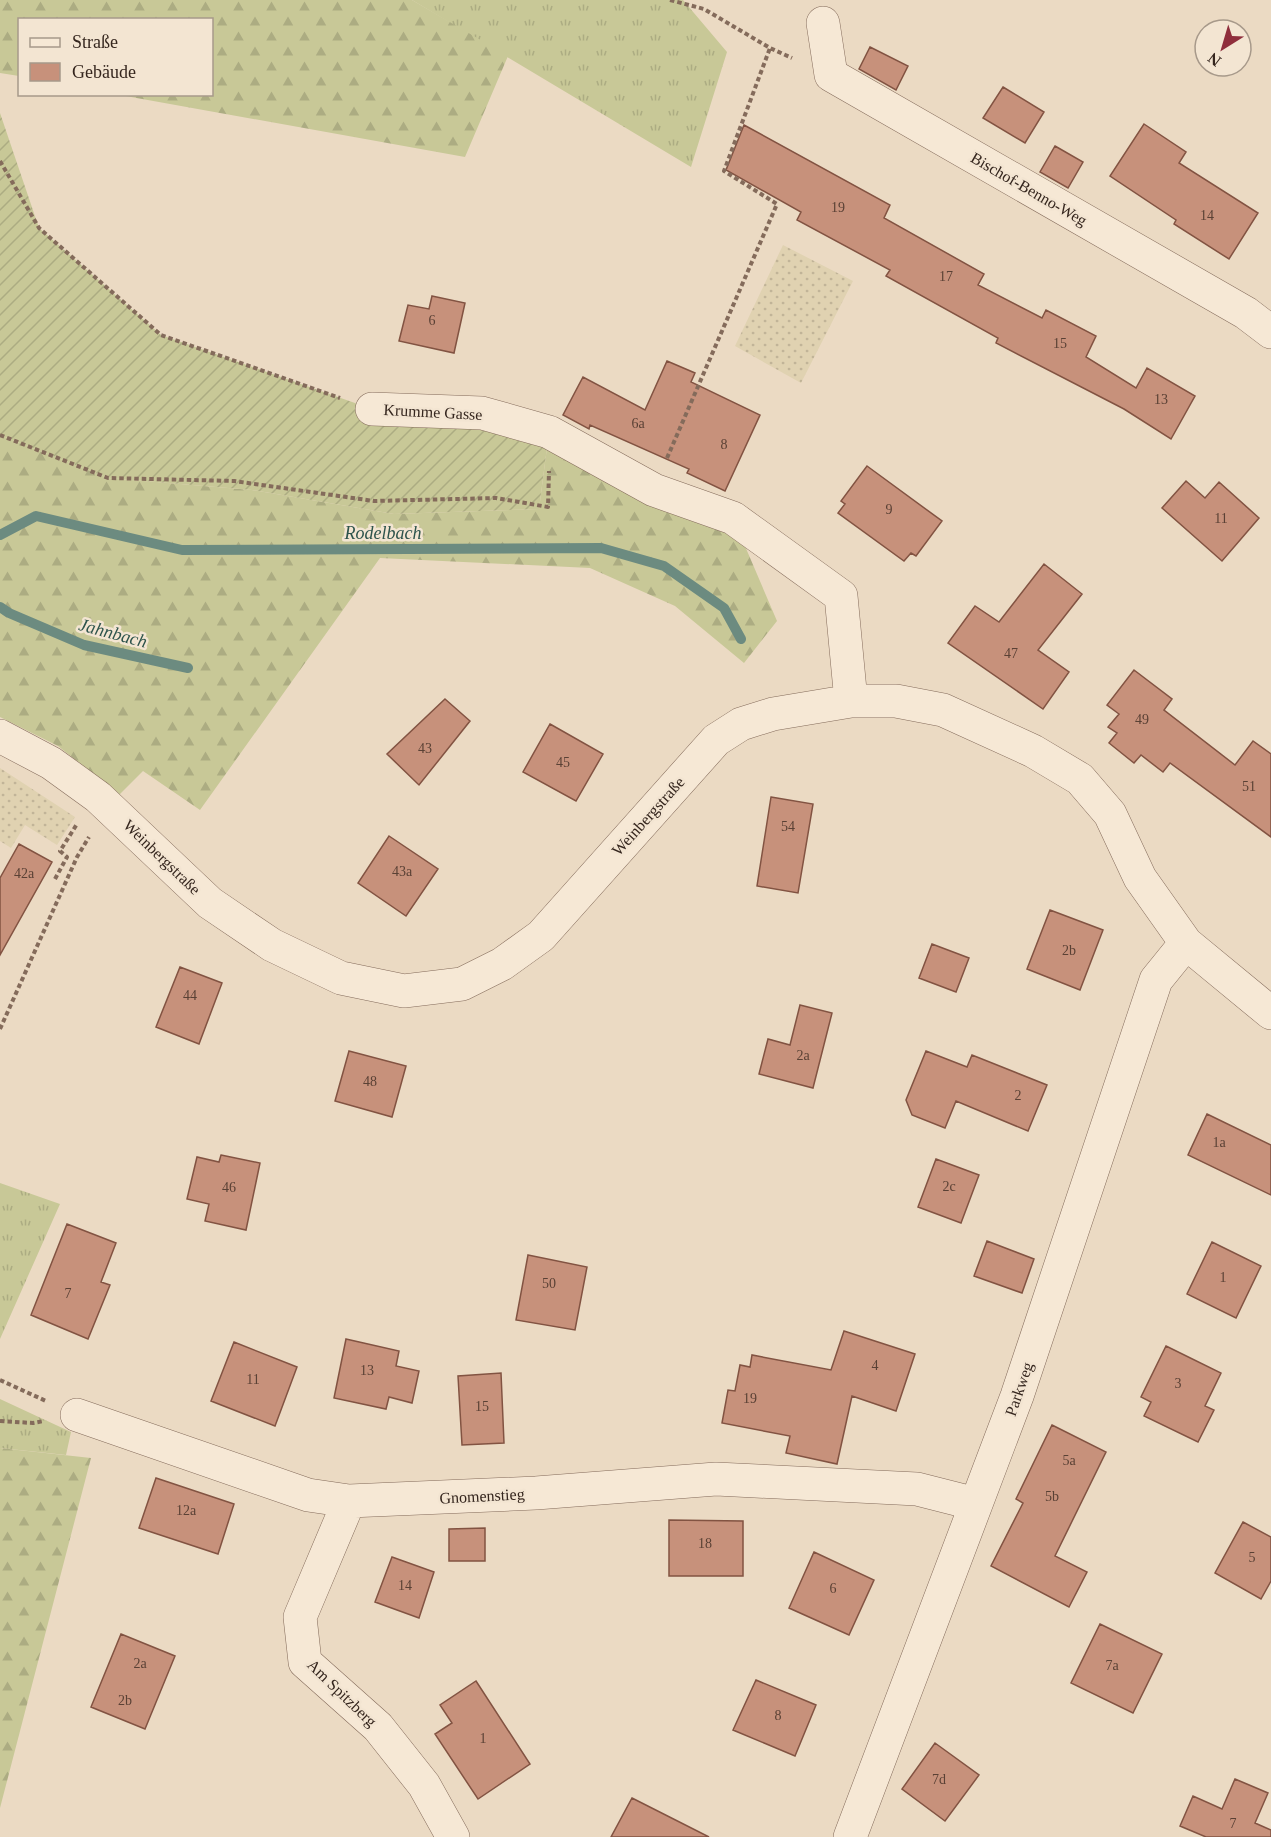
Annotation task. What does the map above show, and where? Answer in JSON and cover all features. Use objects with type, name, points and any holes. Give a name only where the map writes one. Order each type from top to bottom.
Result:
[{"type":"street","points":[[823,23],[831,75]]},
{"type":"street","name":"Bischof-Benno-Weg","points":[[831,75],[1246,313],[1271,332]]},
{"type":"street","name":"Krumme Gasse","points":[[372,409],[482,413],[549,432],[654,490],[733,518],[841,596],[850,701]]},
{"type":"street","name":"Weinbergstraße","points":[[0,736],[51,763],[98,797],[210,903],[272,945],[341,978],[404,991],[462,984],[502,964],[541,936],[716,740],[741,724],[773,714],[850,701],[896,701],[943,710],[1033,751],[1080,779],[1110,814],[1140,878],[1186,943],[1271,1013]]},
{"type":"street","name":"Parkweg","points":[[850,1837],[1017,1396],[1156,980],[1186,943]]},
{"type":"street","name":"Gnomenstieg","points":[[77,1415],[308,1495],[349,1501],[536,1493],[716,1479],[917,1489],[976,1504]]},
{"type":"street","name":"Am Spitzberg","points":[[349,1501],[300,1617],[305,1662],[378,1727],[424,1785],[453,1837]]},
{"type":"path","points":[[670,0],[704,9],[770,48],[831,75]]},
{"type":"path","points":[[654,490],[777,204],[724,171],[770,48]]},
{"type":"path","name":"Krumme Gasse","points":[[0,161],[39,228],[161,335],[372,409]]},
{"type":"path","points":[[0,435],[108,478],[234,481],[374,501],[496,498],[548,507]]},
{"type":"path","points":[[55,879],[67,857],[60,851],[81,819]]},
{"type":"path","points":[[0,1029],[77,857],[93,831]]},
{"type":"path","points":[[0,1380],[77,1415]]},
{"type":"path","points":[[0,1421],[33,1423],[77,1415]]},
{"type":"shaded area","points":[[783,245],[853,281],[801,383],[735,346]]},
{"type":"shaded area","points":[[0,768],[75,817],[57,845],[25,825],[11,848],[0,841]]},
{"type":"green space","points":[[0,0],[412,0],[508,56],[465,157],[126,96],[213,96],[213,18],[18,18],[18,76],[0,73]]},
{"type":"green space","points":[[412,0],[683,0],[727,52],[691,167]]},
{"type":"green space","points":[[0,113],[39,228],[161,335],[372,409],[549,432],[539,509],[394,514],[252,490],[108,478],[0,435]]},
{"type":"green space","points":[[549,432],[733,518],[777,621],[744,663],[675,606],[590,568],[380,558],[200,810],[143,771],[119,795],[58,746],[0,717],[0,435],[108,478],[252,490],[394,514],[539,509]]},
{"type":"green space","points":[[0,1183],[60,1204],[0,1339]]},
{"type":"green space","points":[[0,1399],[71,1432],[66,1455],[0,1448]]},
{"type":"green space","points":[[0,1448],[91,1458],[0,1808]]},
{"type":"building","points":[[870,47],[908,66],[896,90],[859,69]]},
{"type":"building","points":[[1003,87],[1044,112],[1025,143],[983,118]]},
{"type":"building","points":[[1144,124],[1186,152],[1179,163],[1258,213],[1229,259],[1174,224],[1176,220],[1110,176]]},
{"type":"building","points":[[744,125],[890,205],[884,218],[984,274],[978,285],[1042,318],[1046,310],[1096,336],[1086,357],[1136,388],[1147,368],[1195,396],[1171,439],[1124,409],[996,343],[998,338],[886,276],[890,270],[797,220],[801,212],[726,170]]},
{"type":"building","points":[[1055,146],[1083,162],[1068,188],[1040,172]]},
{"type":"building","points":[[432,296],[465,303],[454,353],[399,341],[408,305],[429,309]]},
{"type":"building","points":[[667,361],[695,373],[691,382],[760,415],[725,491],[687,473],[689,469],[590,425],[589,429],[563,415],[583,377],[645,410]]},
{"type":"building","points":[[867,466],[942,521],[916,556],[911,553],[904,561],[838,513],[845,504],[841,501]]},
{"type":"building","points":[[1186,481],[1205,498],[1219,482],[1259,518],[1222,561],[1162,508]]},
{"type":"building","points":[[1044,564],[1082,594],[1038,650],[1069,672],[1043,709],[948,643],[975,606],[999,622]]},
{"type":"building","points":[[1134,670],[1172,699],[1164,710],[1235,765],[1253,741],[1271,754],[1271,837],[1170,763],[1163,772],[1141,755],[1134,763],[1109,743],[1117,733],[1108,727],[1119,714],[1107,705]]},
{"type":"building","points":[[445,699],[470,721],[419,785],[387,754]]},
{"type":"building","points":[[550,724],[603,754],[576,801],[523,772]]},
{"type":"building","points":[[771,797],[813,804],[798,893],[757,886]]},
{"type":"building","points":[[389,836],[438,869],[406,916],[358,883]]},
{"type":"building","points":[[19,844],[52,862],[0,955],[0,878]]},
{"type":"building","points":[[1050,910],[1103,930],[1080,990],[1027,969]]},
{"type":"building","points":[[932,944],[969,958],[956,992],[919,978]]},
{"type":"building","points":[[180,967],[222,983],[199,1044],[156,1027]]},
{"type":"building","points":[[800,1005],[832,1013],[813,1088],[759,1074],[768,1039],[790,1045]]},
{"type":"building","points":[[349,1051],[406,1066],[392,1117],[335,1101]]},
{"type":"building","points":[[926,1051],[967,1067],[972,1055],[1047,1085],[1028,1131],[956,1101],[945,1128],[912,1115],[906,1100]]},
{"type":"building","points":[[1207,1114],[1271,1145],[1271,1195],[1188,1155]]},
{"type":"building","points":[[221,1155],[260,1163],[246,1230],[205,1221],[209,1204],[187,1199],[197,1157],[219,1162]]},
{"type":"building","points":[[936,1159],[979,1175],[961,1223],[918,1207]]},
{"type":"building","points":[[67,1224],[116,1243],[101,1282],[110,1285],[88,1339],[31,1315]]},
{"type":"building","points":[[987,1241],[1034,1259],[1022,1293],[974,1276]]},
{"type":"building","points":[[1212,1242],[1261,1266],[1236,1318],[1187,1294]]},
{"type":"building","points":[[528,1255],[587,1267],[575,1330],[516,1320]]},
{"type":"building","points":[[844,1331],[915,1354],[896,1411],[852,1396],[837,1464],[786,1453],[790,1436],[722,1423],[728,1390],[735,1391],[740,1365],[750,1367],[752,1355],[831,1370]]},
{"type":"building","points":[[346,1339],[399,1351],[396,1366],[419,1371],[412,1403],[389,1397],[386,1409],[334,1398]]},
{"type":"building","points":[[234,1342],[297,1367],[275,1426],[211,1401]]},
{"type":"building","points":[[1166,1346],[1221,1373],[1205,1406],[1214,1410],[1198,1442],[1144,1416],[1151,1402],[1141,1397]]},
{"type":"building","points":[[501,1373],[504,1443],[462,1445],[458,1376]]},
{"type":"building","points":[[1052,1425],[1106,1452],[1055,1556],[1087,1572],[1069,1607],[991,1566],[1023,1503],[1016,1499]]},
{"type":"building","points":[[156,1478],[234,1504],[218,1554],[139,1528]]},
{"type":"building","points":[[669,1520],[743,1521],[743,1576],[669,1576]]},
{"type":"building","points":[[1243,1522],[1271,1537],[1271,1581],[1261,1599],[1215,1573]]},
{"type":"building","points":[[485,1528],[485,1561],[449,1561],[449,1529]]},
{"type":"building","points":[[814,1552],[874,1580],[849,1635],[789,1608]]},
{"type":"building","points":[[392,1557],[434,1572],[419,1618],[375,1602]]},
{"type":"building","points":[[1100,1624],[1162,1654],[1133,1713],[1071,1683]]},
{"type":"building","points":[[121,1634],[175,1656],[145,1729],[91,1707]]},
{"type":"building","points":[[756,1680],[816,1705],[795,1756],[733,1730]]},
{"type":"building","points":[[476,1681],[530,1764],[478,1799],[435,1734],[452,1723],[440,1705]]},
{"type":"building","points":[[935,1743],[979,1775],[945,1821],[902,1789]]},
{"type":"building","points":[[1235,1779],[1268,1793],[1255,1823],[1271,1830],[1271,1837],[1206,1837],[1180,1826],[1193,1796],[1222,1809]]},
{"type":"building","points":[[632,1798],[709,1837],[611,1837]]},
{"type":"waterway","name":"Rodelbach","points":[[0,535],[36,516],[182,550],[601,548],[664,566],[724,608],[741,639]]},
{"type":"waterway","name":"Jahnbach","points":[[0,607],[84,645],[188,668]]}]
